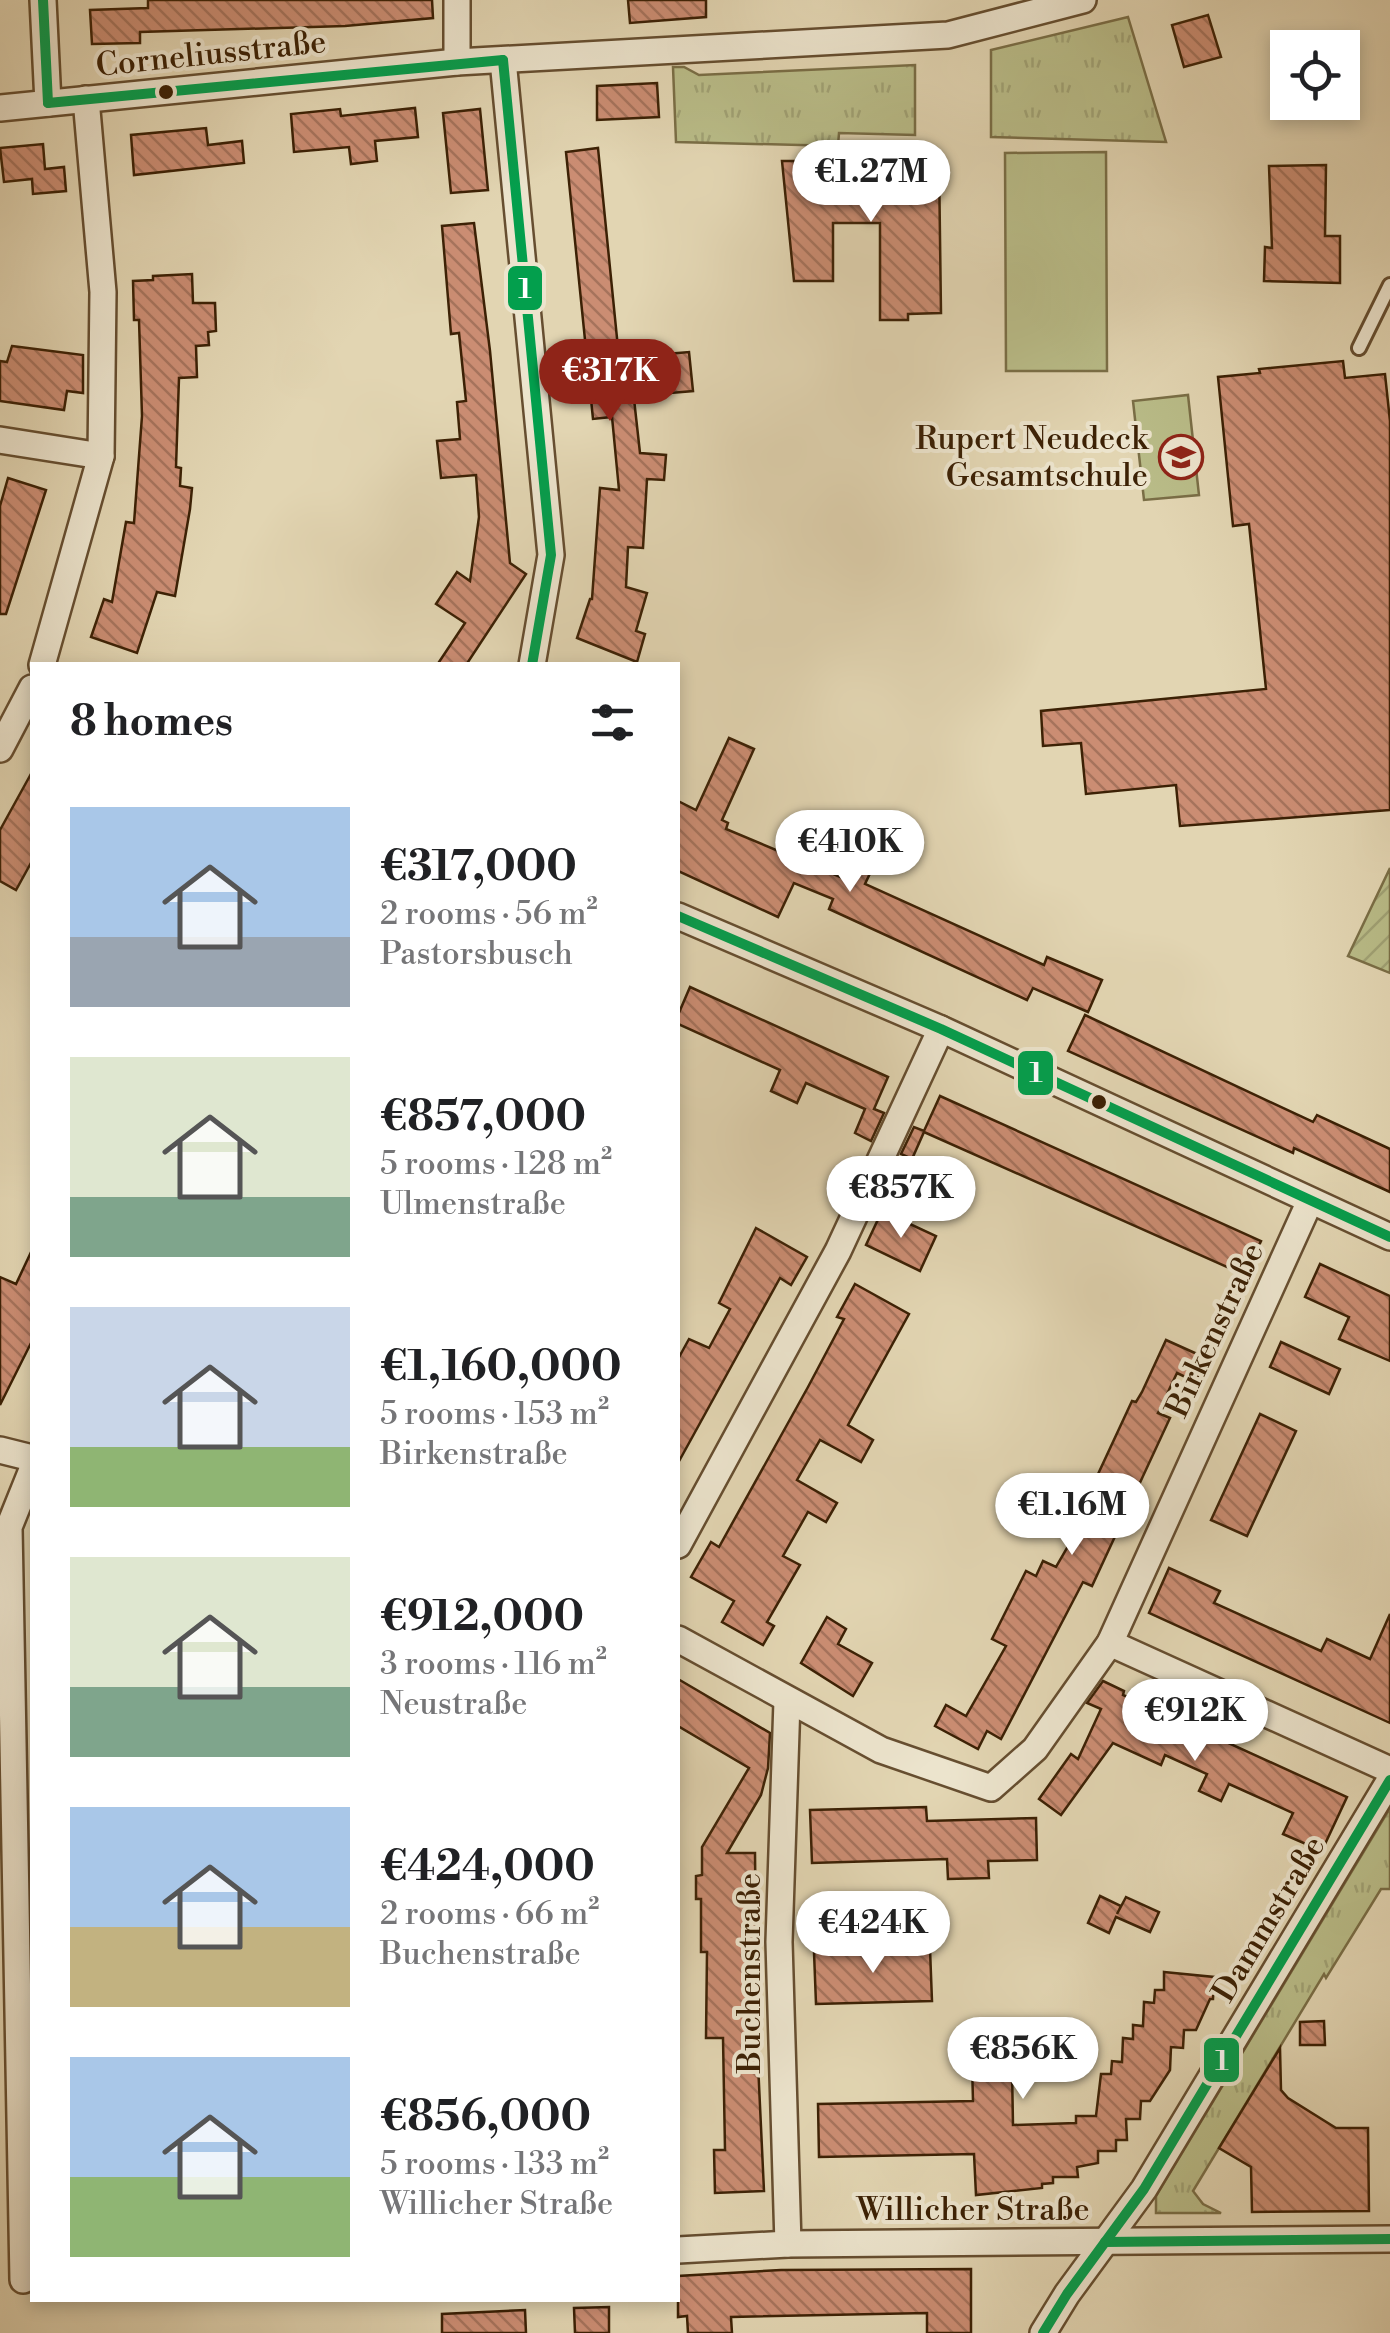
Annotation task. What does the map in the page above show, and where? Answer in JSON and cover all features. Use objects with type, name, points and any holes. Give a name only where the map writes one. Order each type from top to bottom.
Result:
[{"type":"street","points":[[43,0],[48,103]]},
{"type":"street","points":[[457,0],[457,62]]},
{"type":"street","name":"Corneliusstraße","points":[[0,108],[457,62],[948,35],[1082,0]]},
{"type":"street","points":[[503,60],[551,555],[533,662]]},
{"type":"street","points":[[43,662],[101,456],[102,292],[86,99]]},
{"type":"street","points":[[0,440],[101,456]]},
{"type":"street","points":[[0,749],[30,692]]},
{"type":"street","points":[[680,917],[941,1029],[1390,1238]]},
{"type":"street","points":[[680,1542],[838,1251],[941,1029]]},
{"type":"street","name":"Birkenstraße","points":[[786,1701],[881,1750],[991,1788],[1035,1749],[1110,1643],[1310,1201]]},
{"type":"street","points":[[0,1450],[30,1458]]},
{"type":"street","points":[[18,2280],[8,1527],[30,1475]]},
{"type":"street","points":[[680,1640],[786,1701]]},
{"type":"street","points":[[1110,1643],[1390,1770]]},
{"type":"street","name":"Buchenstraße","points":[[786,1701],[780,1942],[788,2244]]},
{"type":"street","name":"Dammstraße","points":[[1043,2333],[1144,2189],[1390,1780]]},
{"type":"street","name":"Willicher Straße","points":[[680,2250],[788,2244],[1390,2239]]},
{"type":"lane","points":[[1359,348],[1390,286]]},
{"type":"green space","points":[[1128,17],[1166,142],[991,137],[991,50]]},
{"type":"green space","points":[[915,65],[915,135],[839,133],[838,146],[676,142],[673,67],[684,67],[699,75]]},
{"type":"green space","points":[[1106,152],[1107,371],[1006,371],[1005,153]]},
{"type":"green space","points":[[1188,395],[1199,495],[1144,500],[1133,401]]},
{"type":"green space","points":[[1390,868],[1390,973],[1348,956]]},
{"type":"green space","points":[[1390,1808],[1390,1889],[1381,1889],[1326,1978],[1324,1974],[1193,2191],[1203,2204],[1221,2213],[1156,2213],[1156,2196]]},
{"type":"building","points":[[148,0],[432,0],[433,18],[345,26],[140,32],[140,43],[92,44],[90,10],[148,8]]},
{"type":"building","points":[[628,0],[706,0],[706,17],[630,23]]},
{"type":"building","points":[[1208,15],[1221,57],[1184,67],[1172,25]]},
{"type":"building","points":[[657,83],[659,117],[597,120],[597,86]]},
{"type":"building","points":[[415,108],[418,137],[375,141],[377,161],[351,164],[349,147],[294,152],[291,114],[340,109],[341,116]]},
{"type":"building","points":[[480,109],[488,190],[451,193],[443,113]]},
{"type":"building","points":[[206,128],[208,145],[242,141],[244,163],[134,175],[131,135]]},
{"type":"building","points":[[43,144],[45,169],[64,167],[66,191],[33,194],[32,179],[4,182],[0,148]]},
{"type":"building","points":[[598,148],[621,378],[647,375],[649,397],[634,399],[640,453],[666,455],[664,480],[647,479],[643,548],[628,547],[626,587],[647,593],[636,631],[645,634],[637,662],[577,638],[592,599],[600,488],[619,490],[612,417],[593,419],[566,152]]},
{"type":"building","points":[[782,161],[939,161],[941,313],[908,314],[908,320],[880,320],[880,223],[833,223],[833,281],[794,281]]},
{"type":"building","points":[[1326,165],[1325,236],[1340,236],[1340,283],[1264,281],[1265,247],[1272,248],[1269,166]]},
{"type":"building","points":[[474,223],[510,563],[526,574],[468,662],[439,662],[465,623],[436,604],[457,572],[470,581],[479,517],[476,475],[441,478],[437,441],[460,439],[457,402],[466,401],[459,333],[451,334],[442,226]]},
{"type":"building","points":[[192,274],[193,303],[215,303],[216,331],[208,332],[209,345],[196,346],[197,377],[179,378],[176,467],[181,468],[180,486],[192,488],[190,509],[175,596],[157,592],[137,653],[91,637],[104,599],[112,602],[126,522],[134,523],[142,416],[139,320],[134,320],[133,281]]},
{"type":"building","points":[[12,346],[83,355],[83,393],[67,391],[64,410],[0,401],[0,361],[7,362]]},
{"type":"building","points":[[689,352],[693,391],[671,393],[667,354]]},
{"type":"building","points":[[1343,361],[1345,378],[1385,374],[1390,421],[1390,810],[1180,826],[1176,785],[1086,794],[1081,743],[1043,746],[1041,711],[1266,689],[1249,524],[1233,526],[1218,377]]},
{"type":"building","points":[[8,478],[46,490],[6,614],[0,614],[0,506]]},
{"type":"building","points":[[729,738],[754,749],[722,820],[728,823],[726,829],[843,878],[853,855],[874,865],[865,884],[1044,965],[1047,957],[1102,980],[1088,1012],[1033,988],[1027,1000],[829,909],[833,899],[794,883],[778,917],[680,872],[680,802],[696,810]]},
{"type":"building","points":[[30,776],[30,865],[16,890],[0,881],[0,830]]},
{"type":"building","points":[[690,987],[888,1077],[874,1109],[884,1113],[871,1141],[855,1133],[865,1109],[806,1083],[797,1103],[771,1091],[780,1070],[680,1025],[680,1010]]},
{"type":"building","points":[[1085,1015],[1313,1122],[1317,1115],[1390,1149],[1390,1192],[1294,1148],[1293,1153],[1068,1051]]},
{"type":"building","points":[[940,1096],[1261,1241],[1245,1275],[924,1132],[912,1159],[901,1154],[914,1127],[924,1131]]},
{"type":"building","points":[[882,1211],[936,1236],[920,1271],[866,1245]]},
{"type":"building","points":[[756,1228],[807,1257],[791,1285],[780,1278],[680,1459],[680,1355],[689,1339],[709,1348],[730,1309],[719,1303]]},
{"type":"building","points":[[30,1254],[30,1345],[0,1405],[0,1277],[16,1284]]},
{"type":"building","points":[[1320,1264],[1390,1296],[1390,1361],[1339,1339],[1349,1317],[1305,1297]]},
{"type":"building","points":[[855,1284],[909,1314],[848,1425],[873,1440],[861,1462],[820,1440],[797,1480],[837,1503],[826,1522],[808,1512],[783,1556],[800,1565],[767,1622],[774,1626],[763,1645],[722,1622],[734,1601],[691,1577],[711,1542],[719,1547],[844,1319],[837,1317]]},
{"type":"building","points":[[1166,1340],[1206,1358],[1196,1382],[1177,1373],[1158,1413],[1170,1418],[1092,1586],[1083,1582],[1001,1739],[987,1731],[978,1749],[935,1726],[946,1705],[966,1716],[1006,1646],[992,1639],[1026,1571],[1036,1576],[1043,1561],[1056,1567],[1090,1502],[1086,1500],[1132,1401],[1136,1402],[1142,1392]]},
{"type":"building","points":[[1281,1342],[1340,1369],[1329,1394],[1270,1367]]},
{"type":"building","points":[[1260,1414],[1296,1431],[1247,1536],[1211,1520]]},
{"type":"building","points":[[1169,1568],[1220,1591],[1214,1603],[1321,1651],[1327,1639],[1370,1659],[1390,1614],[1390,1723],[1149,1613]]},
{"type":"building","points":[[827,1617],[846,1629],[838,1644],[872,1663],[853,1696],[801,1663]]},
{"type":"building","points":[[680,1680],[770,1733],[768,1768],[761,1795],[727,1853],[755,1853],[757,2042],[764,2191],[715,2193],[714,2150],[725,2150],[723,2038],[706,2038],[707,1952],[701,1952],[701,1899],[696,1899],[696,1876],[702,1875],[702,1847],[749,1768],[680,1727]]},
{"type":"building","points":[[1103,1681],[1124,1691],[1123,1695],[1347,1797],[1325,1844],[1312,1838],[1308,1845],[1283,1834],[1293,1813],[1229,1784],[1221,1801],[1199,1791],[1207,1774],[1165,1755],[1161,1765],[1113,1743],[1061,1815],[1039,1799],[1071,1754],[1078,1759],[1101,1709],[1087,1703]]},
{"type":"building","points":[[926,1807],[927,1821],[1036,1818],[1037,1860],[988,1861],[989,1878],[948,1879],[947,1859],[812,1863],[810,1810]]},
{"type":"building","points":[[1100,1896],[1121,1906],[1117,1914],[1126,1897],[1159,1912],[1150,1932],[1116,1917],[1109,1933],[1088,1923]]},
{"type":"building","points":[[930,1949],[932,2001],[816,2004],[814,1952]]},
{"type":"building","points":[[1164,1972],[1214,1977],[1213,1999],[1196,2030],[1184,2030],[1183,2048],[1171,2047],[1170,2070],[1150,2101],[1141,2101],[1140,2119],[1126,2119],[1127,2140],[1116,2140],[1116,2151],[1098,2151],[1098,2163],[1077,2167],[1078,2177],[1053,2177],[1053,2183],[1042,2184],[1042,2188],[976,2195],[974,2154],[819,2157],[818,2104],[973,2101],[971,2024],[1042,2022],[1044,2069],[1012,2069],[1013,2125],[1076,2123],[1076,2116],[1096,2116],[1101,2074],[1111,2074],[1112,2061],[1122,2062],[1123,2038],[1133,2039],[1133,2025],[1143,2026],[1144,2002],[1154,2003],[1155,1990],[1164,1990]]},
{"type":"building","points":[[1324,2021],[1325,2045],[1300,2045],[1300,2022]]},
{"type":"building","points":[[1280,2048],[1281,2090],[1288,2098],[1336,2128],[1368,2128],[1369,2211],[1252,2212],[1251,2167],[1219,2148]]},
{"type":"building","points":[[971,2269],[971,2333],[927,2333],[927,2313],[731,2317],[732,2333],[688,2333],[687,2316],[678,2317],[680,2276],[781,2270]]},
{"type":"building","points":[[609,2307],[609,2333],[575,2333],[574,2308]]},
{"type":"building","points":[[525,2310],[526,2333],[442,2333],[442,2314]]},
{"type":"transit line","name":"1","points":[[43,0],[48,103]]},
{"type":"transit line","name":"1","points":[[503,60],[551,555],[533,662]]},
{"type":"transit line","name":"1","points":[[48,103],[503,60]]},
{"type":"transit line","name":"1","points":[[680,917],[941,1029],[1390,1237]]},
{"type":"transit line","name":"1","points":[[1043,2333],[1144,2189],[1390,1780]]},
{"type":"transit line","name":"1","points":[[1105,2242],[1390,2239]]},
{"type":"place","name":"Rupert Neudeck Gesamtschule","points":[[1181,457]]}]
